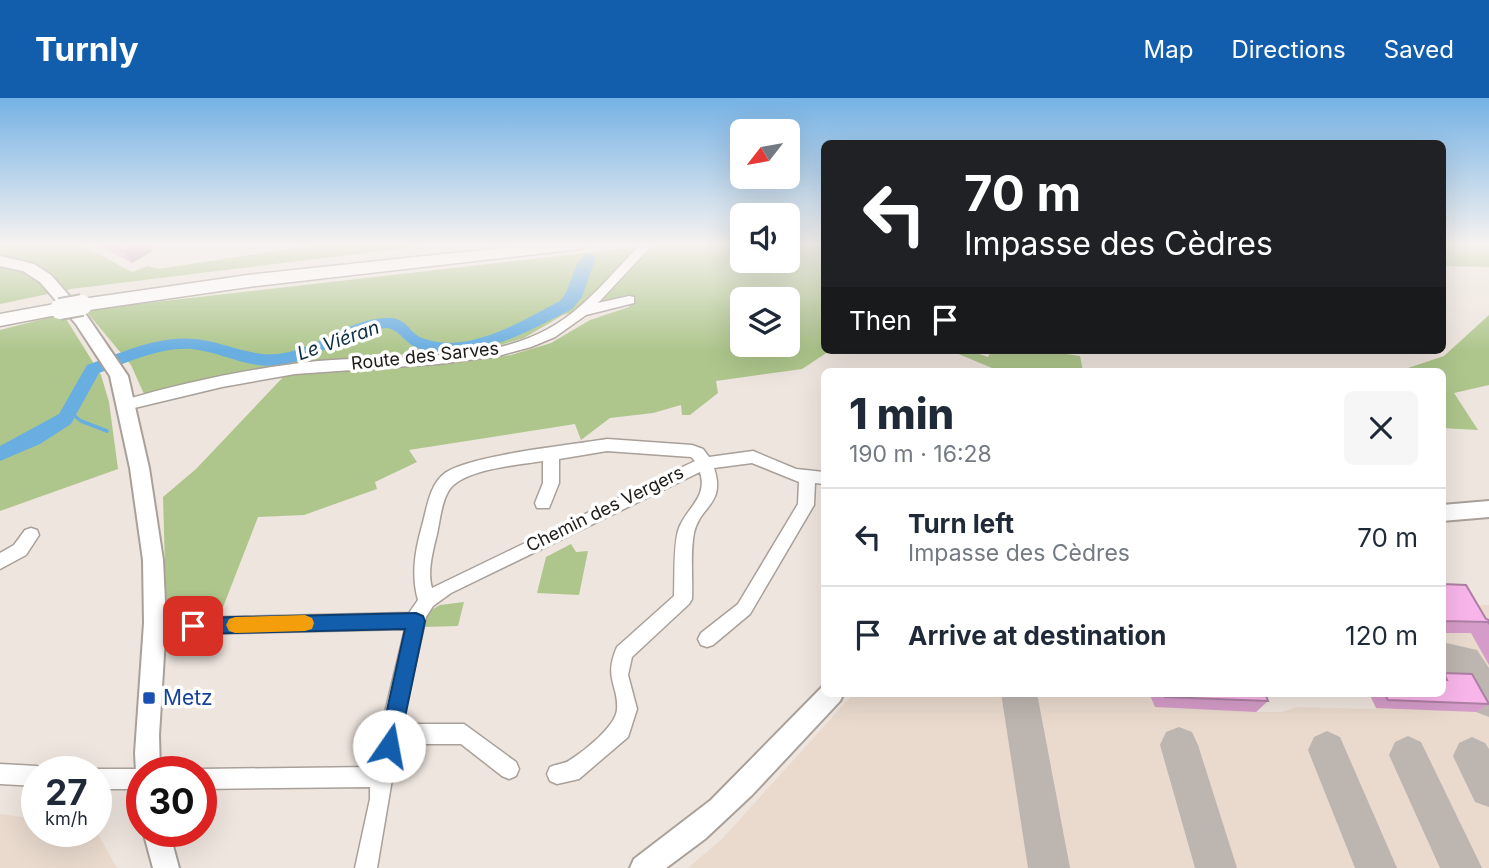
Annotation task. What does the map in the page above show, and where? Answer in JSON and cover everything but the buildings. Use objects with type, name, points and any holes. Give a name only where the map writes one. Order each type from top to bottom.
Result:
[{"type":"highway","points":[[0,320],[69,304],[211,280]]},
{"type":"highway","points":[[0,312],[258,280]]},
{"type":"main road","points":[[47,280],[54,285],[112,362],[126,405],[154,559],[155,623],[146,756]]},
{"type":"main road","points":[[1446,513],[1489,509]]},
{"type":"main road","points":[[643,868],[669,852],[715,814],[828,697]]},
{"type":"main road","points":[[160,847],[166,868]]},
{"type":"street","name":"Route des Sarves","points":[[126,405],[262,373],[461,356],[502,349],[547,336],[583,311],[613,280]]},
{"type":"street","points":[[583,311],[629,300]]},
{"type":"street","points":[[366,868],[380,799],[380,777],[416,621],[427,601],[422,576],[426,543],[443,485],[451,477],[475,467],[615,445],[700,457],[739,457],[816,477],[806,505],[744,609],[707,639]]},
{"type":"street","points":[[543,503],[551,483],[551,454]]},
{"type":"street","name":"Chemin des Vergers","points":[[427,601],[445,588],[700,457],[711,478],[711,488],[686,530],[682,599],[629,647],[622,659],[619,675],[627,709],[622,727],[572,772],[557,774]]},
{"type":"street","points":[[0,562],[20,550],[31,535]]},
{"type":"street","points":[[187,626],[416,621]]},
{"type":"street","points":[[392,734],[464,734],[509,769]]},
{"type":"street","points":[[0,774],[21,775]]},
{"type":"street","points":[[217,779],[380,777]]},
{"type":"shaded area","points":[[1446,596],[1473,597],[1478,605],[1489,605],[1489,868],[688,868],[723,838],[850,697],[1250,697],[1256,712],[1281,712],[1297,707],[1376,709],[1371,697],[1446,697]]},
{"type":"shaded area","points":[[0,814],[21,817],[21,847],[105,847],[117,868],[0,868]]},
{"type":"green space","points":[[0,280],[145,280],[71,289],[0,304]]},
{"type":"green space","points":[[348,280],[821,280],[821,354],[825,354],[802,369],[716,381],[718,393],[690,415],[682,415],[681,405],[653,413],[610,418],[581,440],[575,424],[409,450],[417,462],[375,482],[377,489],[304,515],[258,517],[218,620],[184,619],[166,601],[163,497],[196,469],[285,375],[462,362],[511,355],[551,343],[590,320],[629,307],[630,296],[563,315],[524,338],[500,345],[266,368],[144,394],[131,365],[85,310]]},
{"type":"green space","points":[[63,314],[101,375],[109,402],[118,469],[0,511],[0,330]]},
{"type":"green space","points":[[1489,315],[1489,385],[1454,393],[1478,430],[1446,428],[1446,368],[1408,368],[1444,356]]},
{"type":"green space","points":[[959,354],[979,354],[988,357],[990,354],[1066,354],[1080,356],[1082,368],[992,368]]},
{"type":"green space","points":[[571,544],[576,552],[588,551],[579,595],[537,593],[546,557]]},
{"type":"green space","points":[[464,602],[458,626],[422,627],[426,613],[440,605]]},
{"type":"waterway","name":"Le Viéran","points":[[0,454],[33,439],[65,419],[93,369],[134,354],[163,346],[192,344],[253,359],[283,359],[308,352],[357,329],[383,323],[397,324],[415,342],[421,344],[440,348],[478,344],[514,331],[566,305],[574,297],[580,280]]},
{"type":"waterway","points":[[71,413],[81,421],[107,431]]},
{"type":"taxiway","points":[[1446,659],[1465,661],[1489,700]]},
{"type":"taxiway","points":[[1020,697],[1049,868]]},
{"type":"taxiway","points":[[1179,745],[1216,868]]},
{"type":"taxiway","points":[[1327,750],[1376,868]]},
{"type":"taxiway","points":[[1408,755],[1461,868]]},
{"type":"taxiway","points":[[1472,756],[1489,788]]},
{"type":"slow traffic","points":[[235,625],[305,623]]},
{"type":"place","name":"Metz","points":[[149,698]]},
{"type":"route","points":[[193,626],[416,621],[389,746]]}]
